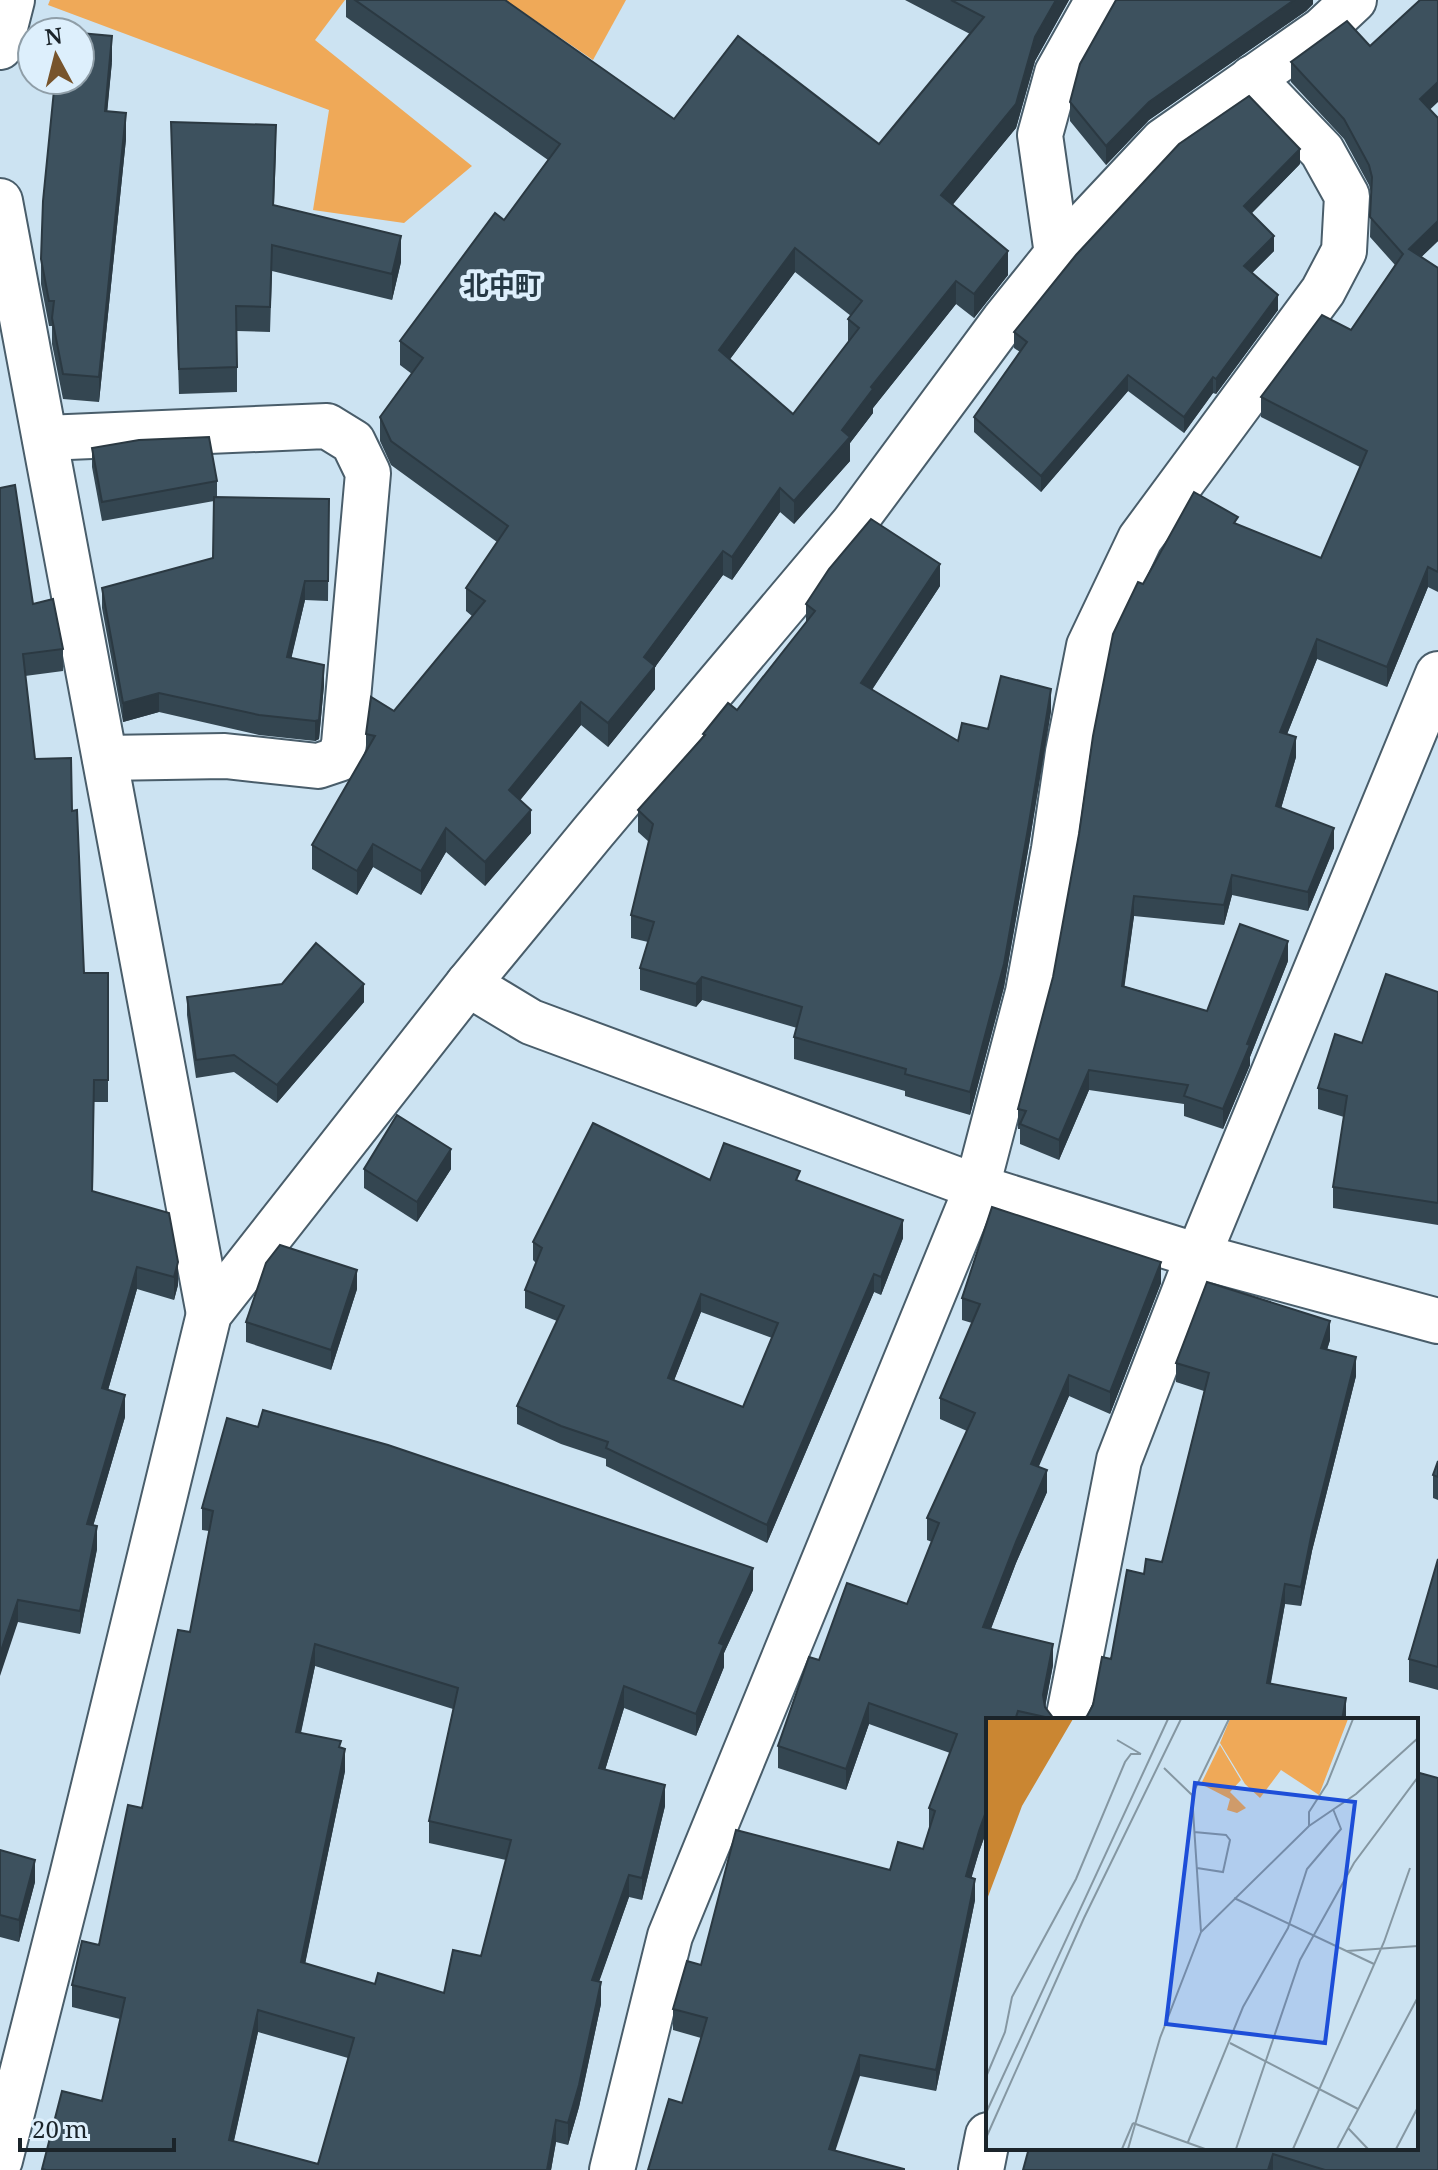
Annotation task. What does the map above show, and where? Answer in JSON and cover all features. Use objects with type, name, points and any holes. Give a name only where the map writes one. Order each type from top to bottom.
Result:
[{"type":"street","points":[[0,47],[12,0]]},
{"type":"street","points":[[1057,254],[1040,135],[1057,73],[1098,0]]},
{"type":"street","points":[[209,1314],[468,984],[853,524],[1004,320],[1057,254],[1163,141],[1322,30],[1354,0]]},
{"type":"street","points":[[612,2170],[670,1936],[977,1187],[1028,992],[1089,646],[1140,539],[1323,291],[1344,251],[1347,196],[1322,151],[1252,78]]},
{"type":"street","points":[[0,201],[209,1314],[0,2160]]},
{"type":"street","points":[[45,438],[327,426],[353,442],[368,473],[344,744],[339,759],[318,766],[225,756],[105,758]]},
{"type":"street","points":[[1068,1718],[1119,1460],[1198,1256],[1438,674]]},
{"type":"street","points":[[468,984],[531,1022],[977,1187],[1198,1256],[1438,1321]]},
{"type":"street","points":[[981,2170],[986,2145]]},
{"type":"shaded area","points":[[50,0],[345,0],[315,40],[472,166],[404,223],[313,210],[329,110],[96,23],[96,16],[77,16],[48,5]]},
{"type":"shaded area","points":[[505,0],[626,0],[593,60]]},
{"type":"building","points":[[355,0],[505,0],[674,119],[738,36],[879,144],[984,17],[951,0],[1056,0],[1035,37],[1016,104],[941,195],[1008,251],[974,294],[956,281],[871,387],[873,389],[842,430],[850,437],[794,501],[780,488],[732,557],[723,551],[644,657],[655,666],[608,723],[581,702],[509,790],[531,810],[485,862],[446,828],[421,871],[373,844],[357,871],[312,845],[375,736],[366,734],[371,697],[394,711],[485,601],[466,588],[508,526],[391,441],[380,417],[423,358],[400,341],[495,213],[504,220],[560,144]],"holes":[[[795,248],[862,301],[848,319],[859,328],[793,414],[719,350]]]},
{"type":"building","points":[[1116,0],[1294,0],[1149,102],[1106,146],[1070,102],[1080,64]]},
{"type":"building","points":[[1420,0],[1438,0],[1438,82],[1420,99],[1438,118],[1438,221],[1409,249],[1438,268],[1438,572],[1428,567],[1387,667],[1317,639],[1280,732],[1296,737],[1276,806],[1334,828],[1308,892],[1232,875],[1224,905],[1134,896],[1122,986],[1207,1011],[1240,924],[1288,941],[1223,1109],[1184,1096],[1188,1085],[1089,1070],[1059,1140],[1020,1124],[1026,1111],[1018,1109],[1053,977],[1113,634],[1138,582],[1143,584],[1194,492],[1238,517],[1234,523],[1321,558],[1367,451],[1261,397],[1322,315],[1351,330],[1403,254],[1370,217],[1372,177],[1369,165],[1344,119],[1291,62],[1347,21],[1370,46]]},
{"type":"building","points":[[96,34],[112,36],[105,111],[126,113],[99,377],[63,374],[52,318],[54,301],[49,301],[41,259],[43,201],[53,96],[96,96]]},
{"type":"building","points":[[1249,96],[1300,149],[1244,206],[1274,236],[1244,266],[1278,295],[1184,417],[1128,375],[1041,476],[974,417],[1027,342],[1014,332],[1076,255],[1179,144]]},
{"type":"building","points":[[171,122],[276,125],[273,205],[401,236],[392,274],[272,245],[270,307],[236,306],[237,367],[179,369]]},
{"type":"building","points":[[209,437],[217,481],[102,502],[92,448],[139,440]]},
{"type":"building","points":[[15,485],[33,604],[53,599],[63,649],[23,654],[35,759],[71,758],[72,811],[77,810],[84,973],[108,973],[108,1080],[94,1080],[92,1191],[169,1213],[178,1262],[174,1277],[137,1267],[102,1388],[125,1395],[87,1524],[97,1526],[80,1611],[18,1600],[0,1654],[0,488]]},
{"type":"building","points":[[214,497],[329,499],[328,581],[305,581],[287,657],[324,665],[319,720],[259,715],[159,693],[123,703],[102,588],[213,558]]},
{"type":"building","points":[[871,519],[940,564],[861,683],[958,741],[962,723],[988,729],[1001,676],[1051,689],[1004,964],[970,1092],[905,1074],[906,1069],[794,1037],[802,1007],[702,977],[696,984],[640,968],[654,922],[631,915],[653,824],[638,810],[705,735],[728,703],[737,710],[815,611],[806,604],[829,569]]},
{"type":"building","points":[[316,943],[364,984],[277,1085],[234,1055],[196,1060],[187,997],[282,984]]},
{"type":"building","points":[[1386,974],[1438,992],[1438,1203],[1333,1187],[1347,1096],[1318,1088],[1335,1034],[1362,1043]]},
{"type":"building","points":[[397,1115],[451,1149],[417,1202],[364,1169]]},
{"type":"building","points":[[593,1123],[710,1180],[724,1143],[800,1171],[796,1180],[903,1220],[881,1277],[874,1274],[767,1525],[606,1448],[608,1442],[561,1426],[517,1406],[564,1306],[525,1290],[542,1248],[533,1242]],"holes":[[[701,1294],[778,1323],[743,1407],[668,1378]]]},
{"type":"building","points":[[992,1207],[1161,1262],[1110,1392],[1069,1375],[1031,1464],[1047,1470],[983,1627],[1053,1644],[1043,1695],[1045,1707],[1053,1718],[1018,1711],[1016,1718],[986,1718],[986,1812],[966,1876],[975,1879],[936,2070],[860,2055],[829,2149],[904,2170],[648,2170],[669,2099],[682,2103],[707,2018],[673,2009],[687,1961],[701,1965],[736,1830],[890,1870],[898,1842],[923,1849],[935,1811],[929,1808],[957,1734],[869,1703],[846,1769],[778,1746],[809,1657],[819,1660],[847,1583],[907,1604],[939,1523],[927,1518],[975,1413],[940,1398],[980,1304],[962,1298]]},
{"type":"building","points":[[280,1245],[357,1270],[331,1350],[246,1322],[266,1263]]},
{"type":"building","points":[[1207,1282],[1330,1321],[1321,1348],[1356,1357],[1301,1587],[1285,1584],[1267,1683],[1346,1698],[1342,1718],[1084,1718],[1093,1705],[1102,1657],[1111,1659],[1127,1570],[1144,1574],[1146,1559],[1162,1562],[1209,1373],[1176,1363]]},
{"type":"building","points":[[263,1410],[388,1445],[753,1568],[719,1643],[724,1645],[696,1714],[624,1686],[599,1768],[665,1785],[642,1878],[629,1875],[592,1980],[601,1982],[579,2085],[568,2123],[556,2120],[547,2170],[42,2169],[62,2091],[102,2101],[125,1998],[72,1985],[82,1941],[99,1945],[128,1805],[142,1808],[178,1630],[190,1632],[213,1511],[202,1508],[227,1418],[258,1427]],"holes":[[[315,1644],[458,1688],[429,1821],[511,1840],[481,1956],[453,1950],[444,1993],[378,1973],[375,1984],[301,1962],[345,1749],[339,1747],[341,1741],[296,1732]],[[258,2010],[354,2038],[318,2164],[229,2140]]]},
{"type":"building","points":[[1438,1559],[1438,1667],[1409,1659]]},
{"type":"building","points":[[1418,1773],[1438,1778],[1438,2170],[1325,2170],[1273,2154],[1268,2170],[1023,2170],[1028,2150],[1418,2150]]},
{"type":"building","points":[[0,1850],[35,1860],[19,1920],[0,1915]]},
{"type":"district","name":"北中町","points":[[502,286]]}]
